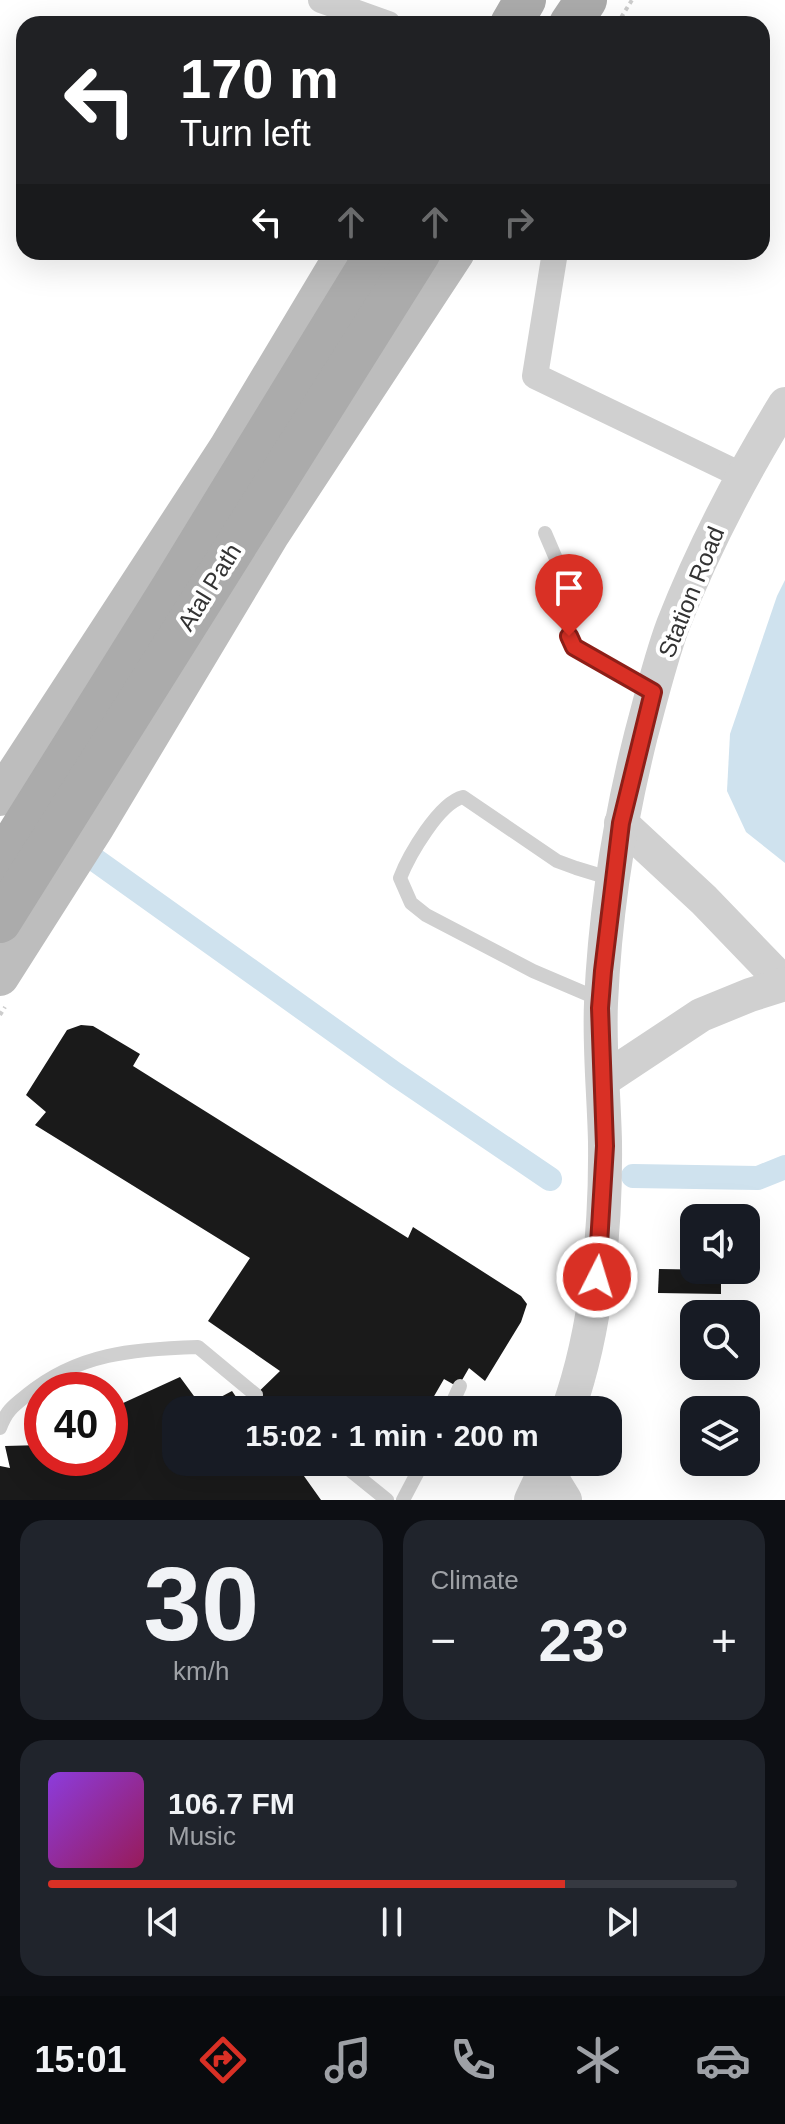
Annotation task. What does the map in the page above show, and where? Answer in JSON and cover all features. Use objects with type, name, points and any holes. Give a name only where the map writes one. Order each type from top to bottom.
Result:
[{"type":"main road","points":[[511,16],[525,0]]},
{"type":"main road","points":[[7,786],[227,449],[340,260]]},
{"type":"main road","name":"Atal Path","points":[[78,797],[171,589],[372,260]]},
{"type":"main road","name":"Atal Path","points":[[0,922],[415,260]]},
{"type":"main road","points":[[0,977],[28,878],[78,797],[271,534],[451,260]]},
{"type":"street","points":[[321,0],[366,16]]},
{"type":"street","points":[[554,260],[535,376],[743,476]]},
{"type":"street","name":"Station Road","points":[[572,1396],[589,1338],[595,1297],[605,1146],[601,1000],[621,823],[672,628],[743,476],[785,404]]},
{"type":"street","points":[[603,1080],[701,1015],[785,984],[683,880],[621,823]]},
{"type":"street","points":[[531,1500],[543,1476]]},
{"type":"street","points":[[553,1476],[565,1500]]},
{"type":"lane","points":[[545,533],[563,575],[569,636],[574,647],[653,692]]},
{"type":"lane","points":[[601,1000],[533,971],[426,915],[411,903],[400,878],[405,865],[439,814],[454,799],[463,797],[557,861],[613,879]]},
{"type":"lane","points":[[0,1428],[6,1413],[43,1382],[84,1361],[146,1348],[198,1347],[256,1395]]},
{"type":"lane","points":[[455,1396],[460,1386]]},
{"type":"lane","points":[[357,1476],[387,1500]]},
{"type":"lane","points":[[403,1500],[416,1476]]},
{"type":"path","points":[[588,16],[632,0]]},
{"type":"water","points":[[785,580],[785,863],[746,832],[727,791],[730,734]]},
{"type":"building","points":[[81,1025],[93,1026],[140,1054],[133,1066],[408,1238],[413,1227],[521,1296],[527,1304],[521,1322],[485,1381],[469,1368],[458,1387],[444,1379],[434,1396],[254,1396],[280,1371],[208,1321],[250,1258],[35,1125],[46,1112],[26,1095],[67,1030]]},
{"type":"building","points":[[659,1269],[680,1269],[680,1284],[721,1284],[721,1294],[658,1293]]},
{"type":"building","points":[[180,1377],[194,1396],[162,1396],[162,1476],[304,1476],[321,1500],[0,1500],[0,1466],[10,1468],[5,1446],[24,1445],[24,1476],[128,1476],[128,1401]]},
{"type":"waterway","points":[[70,844],[395,1074],[550,1179]]},
{"type":"waterway","points":[[633,1176],[758,1178],[785,1167]]},
{"type":"route","points":[[569,636],[574,647],[589,657],[653,692],[621,823],[603,971],[600,1008],[605,1146],[597,1277]]}]
